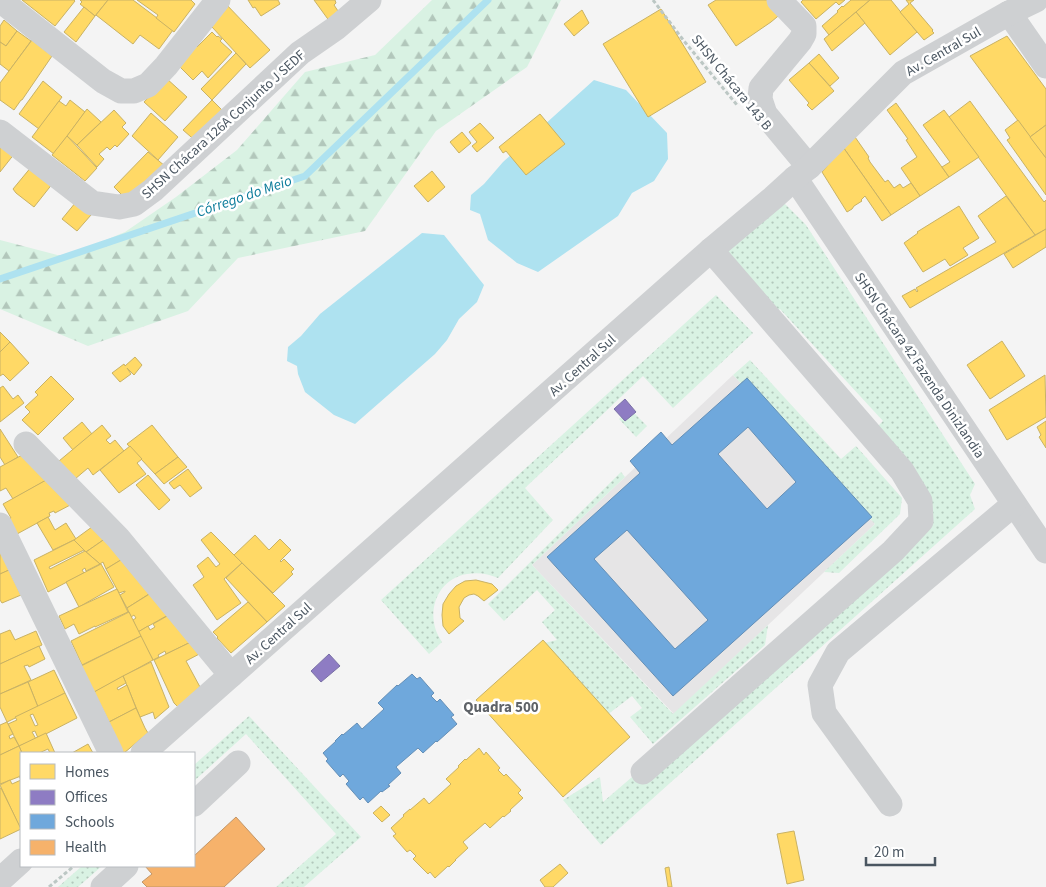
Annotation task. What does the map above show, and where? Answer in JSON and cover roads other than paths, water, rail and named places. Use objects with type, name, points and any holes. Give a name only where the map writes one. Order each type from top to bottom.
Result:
[{"type":"street","name":"SHSN Chácara 126A Conjunto J SEDF","points":[[0,132],[92,203],[119,207],[134,204],[153,190],[300,53],[336,28],[369,0]]},
{"type":"street","name":"SHSN Chácara 42 Fazenda Dinizlandia","points":[[779,0],[804,26],[804,34],[792,52],[762,88],[760,99],[766,114],[1014,504],[1046,551]]},
{"type":"street","name":"Av. Central Sul","points":[[144,752],[711,250],[802,173],[904,73],[1009,13],[1036,0]]},
{"type":"street","points":[[2,2],[103,81],[120,91],[134,91],[148,84],[166,66],[214,1]]},
{"type":"street","points":[[1009,13],[1046,66]]},
{"type":"street","points":[[642,772],[893,552],[921,521],[920,501],[902,471],[711,250]]},
{"type":"street","points":[[26,444],[118,538],[231,675]]},
{"type":"street","points":[[890,804],[824,713],[820,685],[838,652],[1014,504]]},
{"type":"street","points":[[0,525],[111,752]]},
{"type":"street","points":[[195,803],[238,763]]},
{"type":"street","points":[[1,877],[20,862]]},
{"type":"street","points":[[103,887],[125,867]]},
{"type":"water","points":[[594,80],[626,90],[667,133],[668,159],[654,181],[632,193],[618,216],[538,272],[517,263],[488,240],[480,214],[470,210],[471,195],[484,184],[503,162]]},
{"type":"water","points":[[422,233],[444,235],[484,285],[477,302],[459,319],[447,340],[435,354],[355,424],[334,415],[305,392],[297,366],[287,361],[288,347],[301,336],[320,314]]},
{"type":"waterway","name":"Córrego do Meio","points":[[0,279],[305,176],[488,0]]},
{"type":"district","name":"Quadra 500","points":[[501,707]]}]
